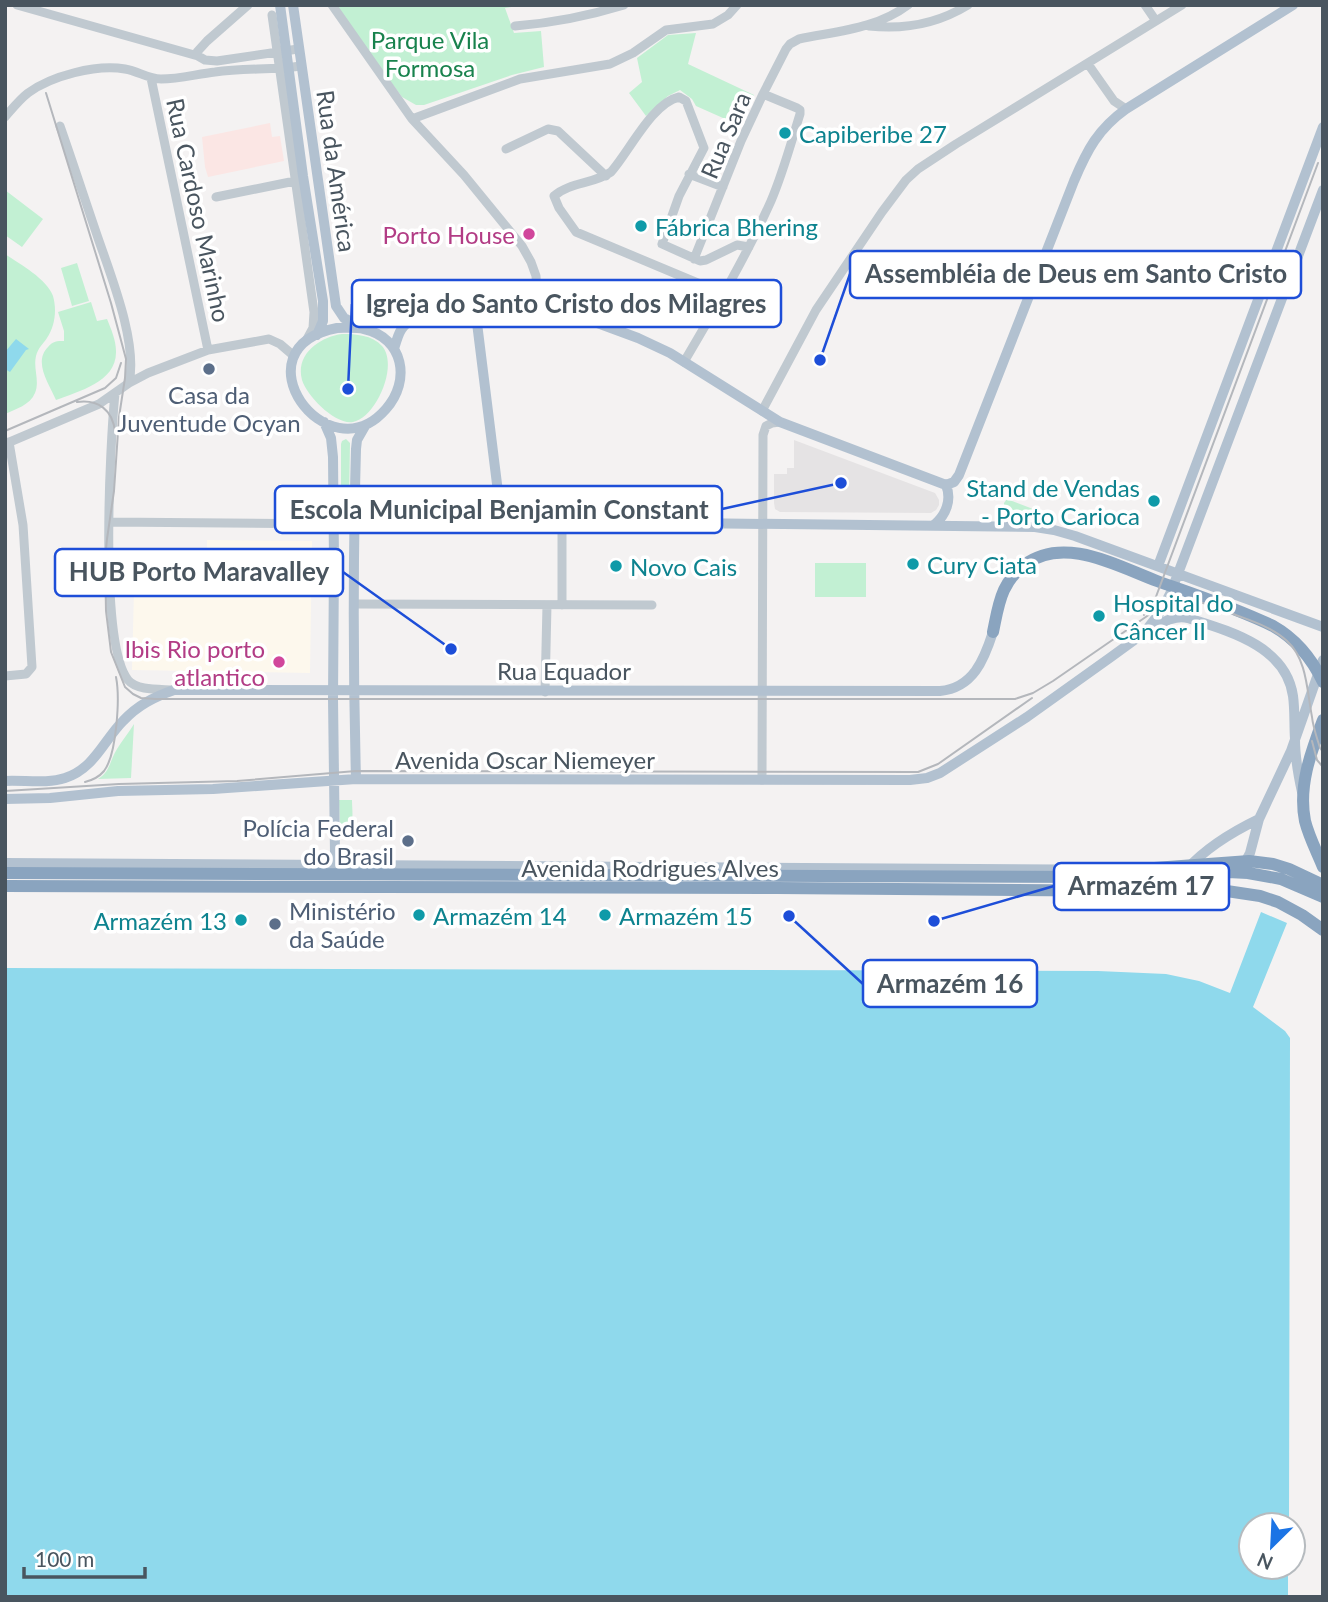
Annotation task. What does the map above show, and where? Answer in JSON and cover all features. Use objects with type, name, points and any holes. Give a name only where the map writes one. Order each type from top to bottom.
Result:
[{"type":"highway","points":[[993,632],[1004,590],[1019,569],[1044,555],[1074,552],[1111,563],[1273,626],[1303,650],[1323,682]]},
{"type":"highway","points":[[1323,720],[1306,771],[1302,795],[1305,821],[1323,867]]},
{"type":"highway","points":[[882,877],[1143,869],[1249,861],[1289,869],[1323,885]]},
{"type":"highway","name":"Avenida Rodrigues Alves","points":[[5,873],[1114,877],[1237,872],[1272,877],[1323,897]]},
{"type":"highway","name":"Avenida Rodrigues Alves","points":[[5,886],[1220,890],[1265,898],[1292,909],[1323,930]]},
{"type":"main road","points":[[280,5],[277,17],[299,178],[323,301],[323,321],[317,335]]},
{"type":"main road","name":"Rua da América","points":[[293,5],[336,306],[344,318],[364,329]]},
{"type":"main road","points":[[394,349],[402,328],[410,320],[538,310],[560,313],[609,326],[660,348],[780,422],[946,485],[954,482],[1082,163],[1101,130],[1126,109],[1293,5]]},
{"type":"main road","points":[[1158,566],[1323,127]]},
{"type":"main road","points":[[1144,633],[1161,611],[1177,573],[1323,190]]},
{"type":"main road","points":[[476,315],[502,524]]},
{"type":"main road","points":[[356,779],[356,449],[357,440],[365,426],[393,401],[399,388],[401,367],[394,349],[380,336],[364,329],[337,328],[305,342],[291,362],[290,377],[294,391],[306,407],[324,422],[344,429],[365,426]]},
{"type":"main road","points":[[320,865],[331,860],[335,854],[332,445],[324,422]]},
{"type":"main road","points":[[934,525],[946,509],[946,485]]},
{"type":"main road","points":[[334,524],[763,524],[1048,528],[1323,627]]},
{"type":"main road","points":[[1144,633],[1168,620],[1182,617],[1256,644],[1277,660],[1287,674],[1293,696],[1296,757],[1302,795]]},
{"type":"main road","name":"Rua Equador","points":[[5,781],[52,780],[73,775],[93,759],[116,729],[139,706],[174,690],[940,691],[950,690],[965,682],[980,666],[993,632]]},
{"type":"main road","name":"Avenida Oscar Niemeyer","points":[[5,800],[118,791],[213,789],[356,779],[927,778],[940,773],[1027,717],[1144,633]]},
{"type":"main road","points":[[1237,872],[1250,853],[1259,820],[1291,751],[1322,664]]},
{"type":"main road","points":[[1184,873],[1196,858],[1259,820]]},
{"type":"main road","name":"Avenida Rodrigues Alves","points":[[5,863],[1174,869],[1184,873],[1212,873]]},
{"type":"main road","points":[[103,874],[119,864]]},
{"type":"street","points":[[17,5],[205,60],[217,61],[298,49]]},
{"type":"street","points":[[198,56],[197,52],[248,5]]},
{"type":"street","points":[[332,5],[412,119],[464,175],[522,246],[536,276],[538,310]]},
{"type":"street","points":[[515,26],[574,19],[624,5]]},
{"type":"street","points":[[412,119],[520,79],[610,64],[633,53],[666,30],[713,24],[728,15],[737,5]]},
{"type":"street","name":"Rua Sara","points":[[694,259],[741,141],[786,49],[795,41],[866,26],[886,19],[908,5]]},
{"type":"street","points":[[866,26],[912,26],[949,16],[968,5]]},
{"type":"street","points":[[1145,5],[1156,21]]},
{"type":"street","points":[[762,411],[816,310],[906,180],[947,149],[1181,5]]},
{"type":"street","points":[[277,17],[276,53],[299,178],[314,319],[305,342]]},
{"type":"street","points":[[1088,64],[1114,101],[1126,109]]},
{"type":"street","points":[[5,117],[31,91],[56,79],[86,71],[118,68],[164,79],[216,71],[301,66]]},
{"type":"street","name":"Rua Cardoso Marinho","points":[[151,78],[208,350]]},
{"type":"street","points":[[684,362],[749,247],[772,198],[800,112],[797,108],[763,94]]},
{"type":"street","points":[[724,293],[576,232],[554,196],[573,185],[606,176],[663,105],[678,97],[686,101],[703,145],[701,156],[679,195],[662,242],[664,246],[704,261],[739,244],[749,247]]},
{"type":"street","points":[[60,126],[126,328],[131,358],[129,383]]},
{"type":"street","points":[[506,149],[552,129],[558,131],[606,176]]},
{"type":"street","points":[[689,174],[723,187]]},
{"type":"street","points":[[216,197],[299,178]]},
{"type":"street","points":[[5,676],[26,674],[32,667],[23,525],[7,443],[99,404],[129,383],[158,369],[208,350],[270,339],[284,346],[294,356]]},
{"type":"street","points":[[116,393],[109,522],[113,627],[117,651],[129,681],[136,686],[174,690]]},
{"type":"street","points":[[762,780],[764,431],[769,424],[780,422]]},
{"type":"street","points":[[109,522],[334,524]]},
{"type":"street","points":[[562,524],[562,605]]},
{"type":"street","points":[[355,604],[652,605]]},
{"type":"street","points":[[545,692],[547,605]]},
{"type":"shaded area","points":[[270,123],[272,137],[280,136],[284,161],[208,177],[202,137]]},
{"type":"shaded area","points":[[794,440],[935,493],[939,505],[931,513],[780,512],[775,509],[774,503],[774,474],[787,474],[787,468],[794,468]]},
{"type":"shaded area","points":[[207,540],[312,541],[310,673],[132,670],[134,590],[207,591]]},
{"type":"green space","name":"Parque Vila Formosa","points":[[334,5],[525,5],[505,8],[514,33],[541,31],[544,67],[424,105],[416,105],[402,97]]},
{"type":"green space","points":[[696,33],[688,64],[754,95],[741,126],[696,106],[692,99],[680,90],[668,96],[646,116],[629,93],[642,82],[637,58],[668,35]]},
{"type":"green space","points":[[5,190],[43,219],[22,247],[5,235]]},
{"type":"green space","points":[[5,254],[45,284],[53,296],[55,312],[50,333],[36,356],[35,393],[26,404],[5,414]]},
{"type":"green space","points":[[77,263],[89,301],[72,306],[61,268]]},
{"type":"green space","points":[[91,302],[97,321],[107,319],[116,347],[115,362],[104,378],[95,384],[56,400],[44,373],[42,359],[50,345],[64,341],[58,312]]},
{"type":"green space","points":[[342,334],[374,339],[387,355],[386,377],[377,401],[362,418],[353,422],[346,422],[330,414],[316,401],[302,380],[302,362],[311,348],[325,339]]},
{"type":"green space","points":[[346,439],[350,443],[349,499],[341,499],[341,444]]},
{"type":"green space","points":[[1007,499],[1054,517],[1004,513]]},
{"type":"green space","points":[[815,563],[866,563],[866,597],[815,597]]},
{"type":"green space","points":[[134,724],[131,778],[98,779],[107,769]]},
{"type":"green space","points":[[339,800],[352,800],[352,822],[346,832],[340,827]]},
{"type":"water","points":[[16,339],[29,349],[10,372],[5,369],[5,352]]},
{"type":"water","points":[[1261,912],[1287,923],[1253,1007],[1285,1031],[1290,1038],[1289,1511],[1237,1511],[1237,1581],[1288,1581],[1288,1597],[5,1597],[5,968],[1098,971],[1166,974],[1199,981],[1230,993]]},
{"type":"tram line","points":[[46,93],[126,359],[105,559],[106,611],[111,652],[125,687],[133,694],[141,698],[156,699],[1015,699],[1033,693],[1053,681],[1166,603],[1190,600],[1267,627],[1294,648],[1302,666],[1314,729],[1323,752]]},
{"type":"tram line","points":[[1144,615],[1154,602],[1318,163]]},
{"type":"tram line","points":[[5,431],[105,388],[116,378],[121,363]]},
{"type":"tram line","points":[[77,402],[98,404],[108,412],[115,432]]},
{"type":"tram line","points":[[85,782],[104,771],[112,752],[117,711],[116,677]]},
{"type":"tram line","points":[[5,791],[237,781],[356,771],[918,772],[938,764],[1032,698]]},
{"type":"tram line","points":[[1312,741],[1317,760],[1323,767]]},
{"type":"place","name":"Capiberibe 27","points":[[785,133]]},
{"type":"place","name":"Fábrica Bhering","points":[[641,226]]},
{"type":"place","name":"Porto House","points":[[529,234]]},
{"type":"place","name":"Assembléia de Deus em Santo Cristo","points":[[820,360]]},
{"type":"place","name":"Casa da Juventude Ocyan","points":[[209,369]]},
{"type":"place","name":"Igreja do Santo Cristo dos Milagres","points":[[348,389]]},
{"type":"place","name":"Escola Municipal Benjamin Constant","points":[[841,483]]},
{"type":"place","name":"Stand de Vendas - Porto Carioca","points":[[1154,501]]},
{"type":"place","name":"Cury Ciata","points":[[913,564]]},
{"type":"place","name":"Novo Cais","points":[[616,566]]},
{"type":"place","name":"Hospital do Câncer II","points":[[1099,616]]},
{"type":"place","name":"HUB Porto Maravalley","points":[[451,649]]},
{"type":"place","name":"Ibis Rio porto atlantico","points":[[279,662]]},
{"type":"place","name":"Polícia Federal do Brasil","points":[[408,841]]},
{"type":"place","name":"Armazém 14","points":[[419,915]]},
{"type":"place","name":"Armazém 15","points":[[605,915]]},
{"type":"place","name":"Armazém 16","points":[[789,916]]},
{"type":"place","name":"Armazém 13","points":[[241,920]]},
{"type":"place","name":"Armazém 17","points":[[934,921]]},
{"type":"place","name":"Ministério da Saúde","points":[[275,924]]}]
